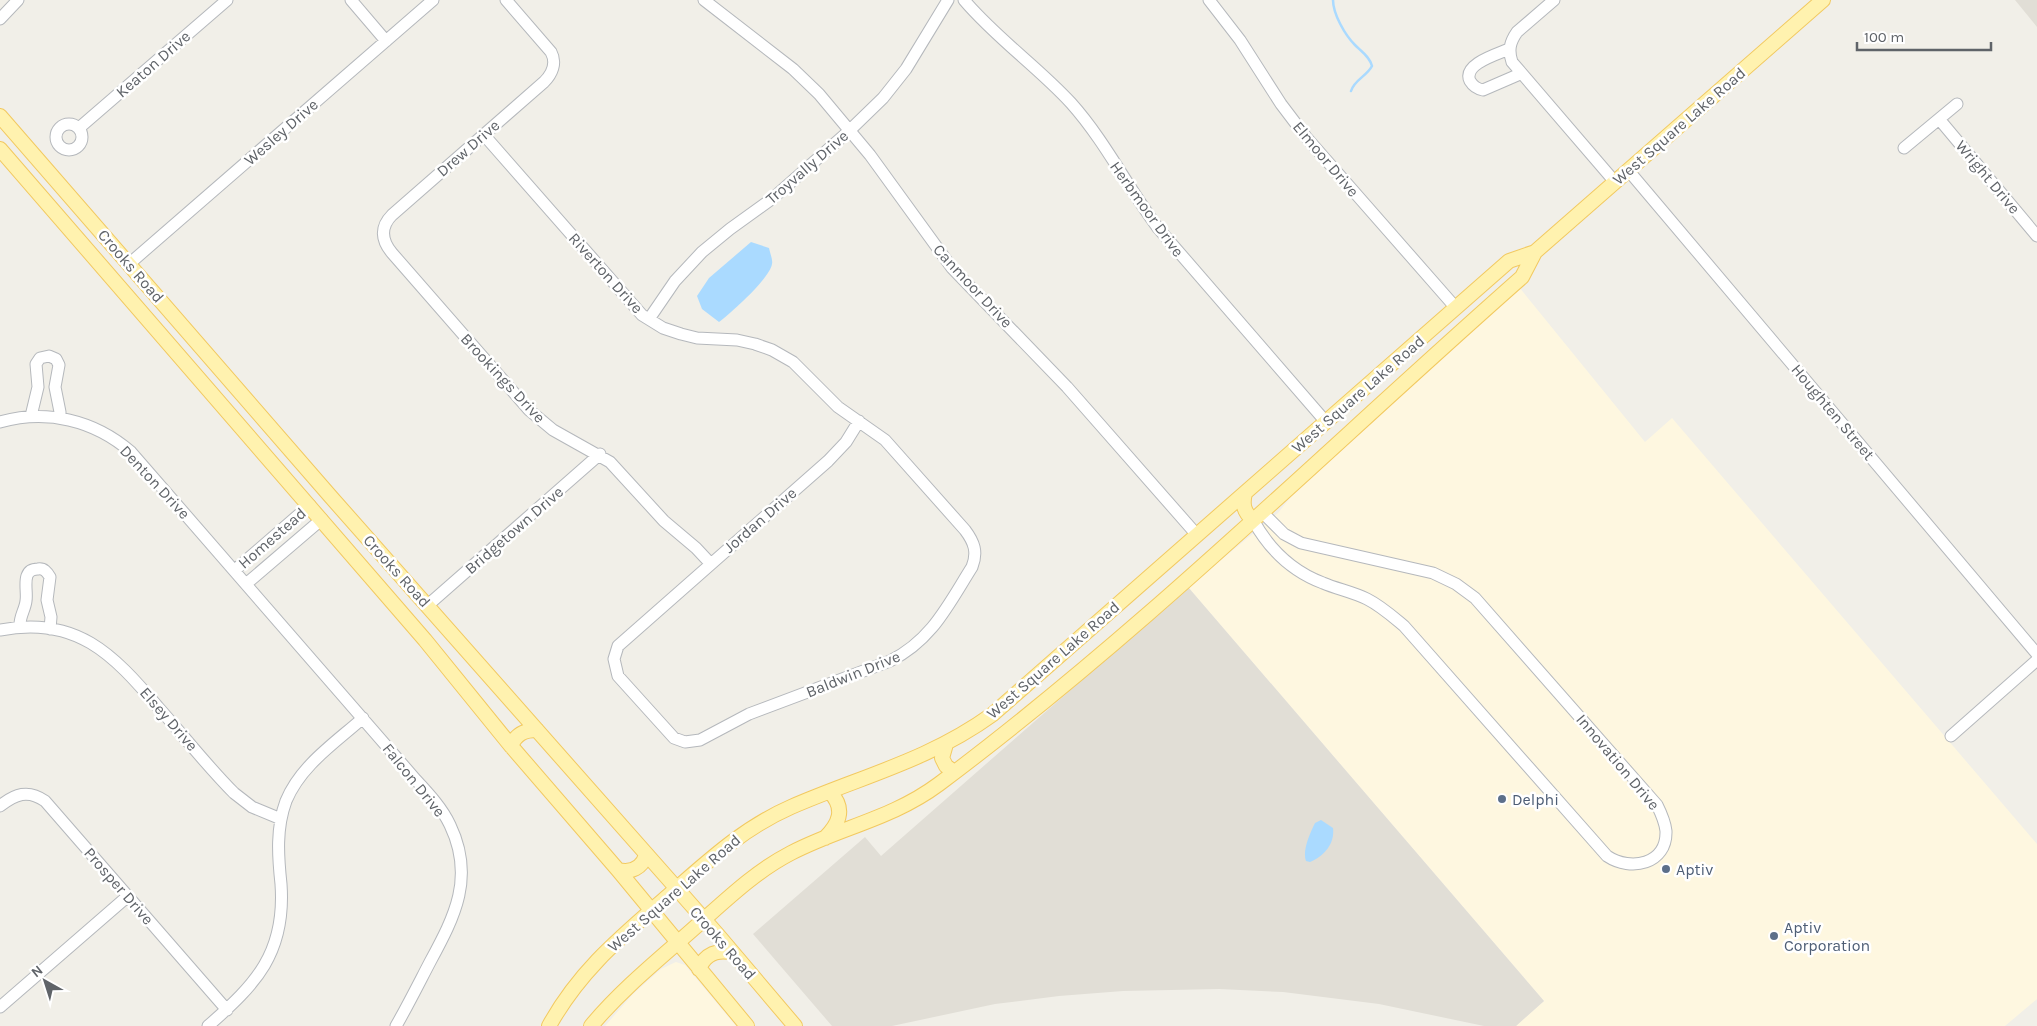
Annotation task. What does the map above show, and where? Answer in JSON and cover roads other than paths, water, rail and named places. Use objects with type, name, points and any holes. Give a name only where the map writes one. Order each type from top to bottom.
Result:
[{"type":"main road","name":"West Square Lake Road","points":[[591,1026],[625,989],[767,867],[791,853],[894,811],[930,790],[1072,679],[1257,516],[1522,277],[1535,252],[1823,0]]},
{"type":"main road","name":"Crooks Road","points":[[0,116],[331,497],[430,607],[704,920],[794,1026]]},
{"type":"main road","name":"Crooks Road","points":[[0,149],[322,519],[511,746],[652,910],[677,943],[747,1026]]},
{"type":"main road","name":"West Square Lake Road","points":[[550,1025],[568,994],[594,963],[720,850],[750,829],[791,807],[896,767],[946,744],[1004,706],[1509,261],[1535,252]]},
{"type":"main road","points":[[110,275],[121,277],[128,273],[130,265]]},
{"type":"main road","points":[[1487,281],[1496,288],[1497,296],[1495,301]]},
{"type":"main road","points":[[1245,493],[1243,505],[1257,516]]},
{"type":"main road","points":[[310,505],[318,498],[331,497]]},
{"type":"main road","points":[[407,619],[417,621],[430,607]]},
{"type":"main road","points":[[1105,616],[1112,619],[1117,627],[1116,639]]},
{"type":"main road","points":[[511,746],[522,732],[537,730]]},
{"type":"main road","points":[[946,744],[942,758],[946,766],[954,772]]},
{"type":"main road","points":[[824,839],[833,828],[840,811],[838,801],[830,792]]},
{"type":"main road","points":[[618,870],[625,872],[637,868],[646,855]]},
{"type":"main road","points":[[699,969],[704,959],[714,953],[720,951],[732,953]]},
{"type":"street","points":[[0,19],[18,0]]},
{"type":"street","name":"Keaton Drive","points":[[79,128],[227,0]]},
{"type":"street","points":[[351,0],[386,40]]},
{"type":"street","name":"Wesley Drive","points":[[130,265],[433,0]]},
{"type":"street","name":"Drew Drive","points":[[382,232],[387,220],[392,215],[544,82],[552,72],[554,65],[551,52],[506,0]]},
{"type":"street","name":"Canmoor Drive","points":[[704,0],[793,69],[818,94],[850,130],[881,170],[952,268],[1067,386],[1197,535]]},
{"type":"street","name":"Troyvally Drive","points":[[649,320],[674,281],[702,252],[772,198],[850,130],[883,98],[900,78],[948,0]]},
{"type":"street","name":"Herbmoor Drive","points":[[964,0],[985,23],[1077,110],[1097,136],[1134,196],[1158,228],[1326,422]]},
{"type":"street","name":"Elmoor Drive","points":[[1209,0],[1240,40],[1281,104],[1306,138],[1456,308]]},
{"type":"street","points":[[1520,74],[1483,90],[1472,84],[1469,72],[1473,66],[1509,48],[1517,32],[1554,0]]},
{"type":"street","points":[[1509,48],[1512,62],[1520,74],[1615,182]]},
{"type":"street","points":[[1904,148],[1957,104]]},
{"type":"street","name":"Wright Drive","points":[[1939,119],[2037,236]]},
{"type":"street","name":"Riverton Drive","points":[[484,135],[628,300],[649,320],[672,332],[688,336],[746,342],[772,350],[793,362],[831,401],[859,421]]},
{"type":"street","name":"Houghten Street","points":[[1628,170],[2037,654]]},
{"type":"street","name":"Brookings Drive","points":[[382,232],[387,247],[529,410],[553,430],[600,454],[618,468],[660,517],[696,548],[710,563]]},
{"type":"street","points":[[31,416],[38,387],[36,364],[40,358],[50,356],[56,359],[59,365],[56,387],[60,418]]},
{"type":"street","name":"Denton Drive","points":[[0,422],[31,416],[60,418],[96,428],[125,447],[139,460],[235,570]]},
{"type":"street","name":"Baldwin Drive","points":[[685,742],[700,740],[748,714],[890,661],[913,648],[925,638],[935,625],[972,567],[975,551],[969,536],[892,447],[877,433],[859,421]]},
{"type":"street","name":"Jordan Drive","points":[[685,742],[670,736],[621,680],[616,671],[614,659],[620,642],[828,461],[846,442],[859,421]]},
{"type":"street","name":"Bridgetown Drive","points":[[430,607],[600,454]]},
{"type":"street","name":"Homestead","points":[[235,570],[310,505]]},
{"type":"street","name":"Innovation Drive","points":[[1257,516],[1301,543],[1433,573],[1456,584],[1475,598],[1657,805],[1662,814],[1666,831],[1662,849],[1648,860],[1632,865],[1624,865],[1607,856],[1404,626],[1381,607],[1367,599],[1310,578],[1285,562],[1262,537],[1257,516]]},
{"type":"street","name":"Homestead","points":[[246,584],[322,519]]},
{"type":"street","points":[[20,627],[27,595],[26,577],[30,571],[37,568],[45,570],[50,577],[47,600],[51,617],[50,629]]},
{"type":"street","name":"Falcon Drive","points":[[235,570],[443,812],[456,838],[461,864],[460,891],[454,916],[396,1026]]},
{"type":"street","name":"Elsey Drive","points":[[0,630],[20,627],[50,629],[76,636],[112,656],[234,793],[252,806],[281,819]]},
{"type":"street","points":[[1950,736],[2037,660]]},
{"type":"street","points":[[208,1026],[246,991],[260,974],[271,954],[278,931],[282,906],[278,844],[281,819],[287,800],[301,775],[314,761],[363,718]]},
{"type":"street","name":"Prosper Drive","points":[[0,806],[9,798],[20,794],[31,794],[41,798],[226,1010]]},
{"type":"street","points":[[0,1007],[128,896]]},
{"type":"water","points":[[751,242],[769,248],[772,258],[770,270],[749,295],[719,322],[702,309],[697,296],[709,278]]},
{"type":"water","points":[[1321,820],[1333,828],[1332,839],[1324,853],[1310,862],[1306,861],[1305,852],[1309,837],[1315,823]]},
{"type":"waterway","points":[[1333,0],[1337,18],[1344,30],[1351,41],[1367,57],[1372,66],[1351,91]]},
{"type":"place","name":"Delphi","points":[[1502,799]]},
{"type":"place","name":"Aptiv","points":[[1666,869]]},
{"type":"place","name":"Aptiv Corporation","points":[[1774,936]]}]
